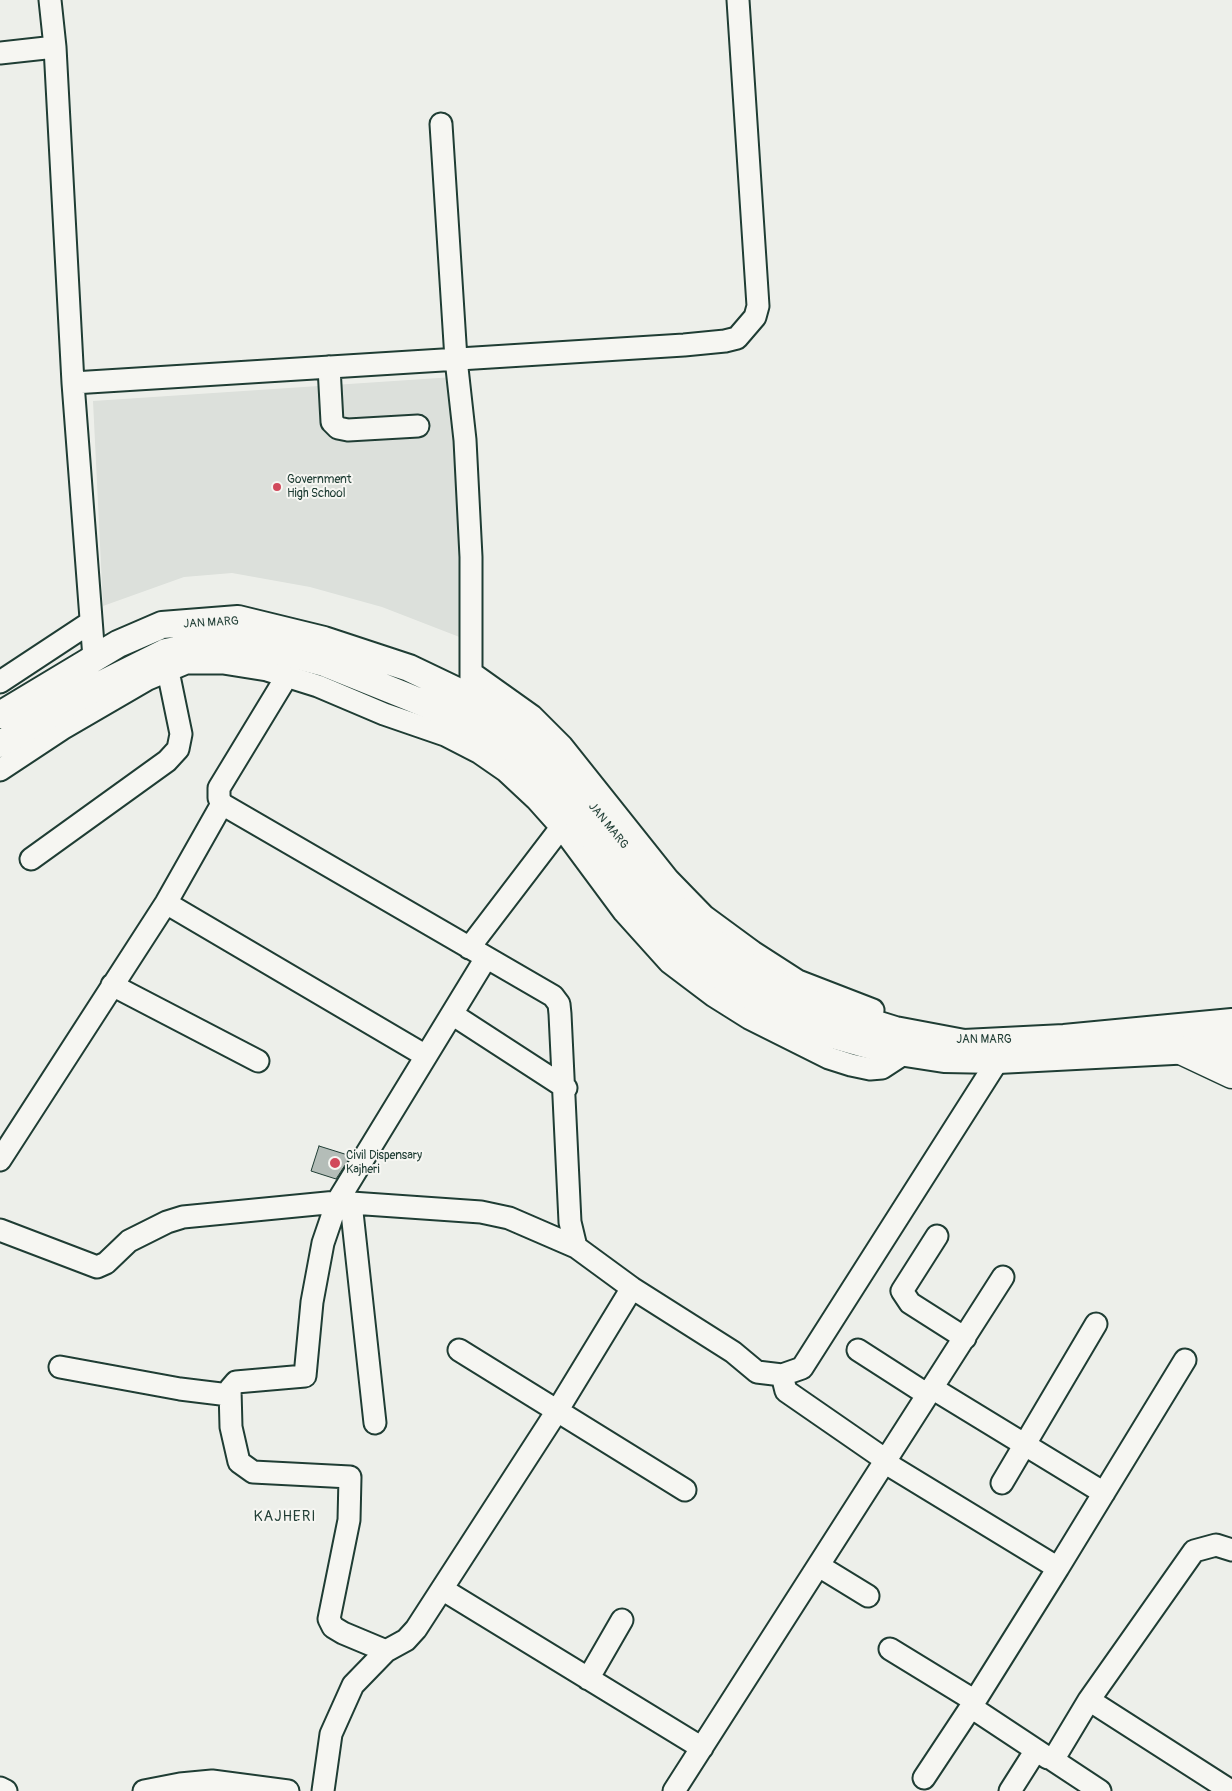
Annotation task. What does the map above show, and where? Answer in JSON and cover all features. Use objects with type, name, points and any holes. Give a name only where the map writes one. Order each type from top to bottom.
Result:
[{"type":"highway","points":[[1181,1050],[1232,1074]]},
{"type":"main road","name":"JAN MARG","points":[[0,715],[118,644],[162,625],[238,619],[324,640],[409,668],[472,685],[500,712],[537,739],[673,905],[710,938],[758,975],[818,1006],[895,1030],[964,1043],[1181,1050],[1232,1048]]},
{"type":"main road","name":"JAN MARG","points":[[0,744],[100,685],[166,652],[216,642],[259,646],[324,663],[473,724],[522,755],[567,820],[658,922],[711,969],[762,1004],[822,1032],[905,1053],[944,1059],[1001,1044],[1227,1023]]},
{"type":"street","points":[[50,0],[55,47],[73,384],[94,658]]},
{"type":"street","points":[[73,384],[709,343],[737,338],[746,330],[755,317],[758,296],[738,0]]},
{"type":"street","points":[[0,53],[55,47]]},
{"type":"street","points":[[441,124],[456,359],[465,440],[471,547],[472,685]]},
{"type":"street","points":[[329,367],[332,422],[338,428],[348,430],[418,426]]},
{"type":"street","points":[[0,682],[91,622]]},
{"type":"street","points":[[0,770],[62,729],[148,679],[186,663],[223,663],[267,670],[318,686],[384,714],[444,735],[480,753],[506,771],[536,799],[567,820],[478,953],[452,1014],[426,1056],[323,1243],[312,1302],[305,1376],[236,1382],[230,1388],[231,1427],[239,1462],[246,1468],[253,1472],[350,1477],[349,1520],[329,1619],[333,1627],[343,1633],[386,1651]]},
{"type":"street","points":[[31,859],[167,760],[178,749],[181,734],[168,671]]},
{"type":"street","points":[[287,676],[219,788],[219,798],[222,804],[553,996],[559,1004],[566,1088],[570,1222],[576,1247]]},
{"type":"street","points":[[0,1160],[166,903],[222,804]]},
{"type":"street","points":[[166,903],[426,1056]]},
{"type":"street","points":[[112,984],[258,1061]]},
{"type":"street","points":[[452,1014],[566,1088]]},
{"type":"street","points":[[0,1230],[97,1267],[106,1263],[129,1241],[167,1222],[183,1217],[344,1202],[481,1212],[509,1218],[576,1247],[632,1288],[733,1352],[757,1372],[782,1375],[802,1368],[1001,1044]]},
{"type":"street","points":[[344,1202],[375,1423]]},
{"type":"street","points":[[937,1236],[902,1291],[910,1303],[965,1338]]},
{"type":"street","points":[[674,1791],[1003,1277]]},
{"type":"street","points":[[323,1791],[331,1734],[353,1685],[386,1651],[406,1640],[416,1629],[556,1411],[632,1288]]},
{"type":"street","points":[[1002,1483],[1096,1324]]},
{"type":"street","points":[[459,1350],[685,1490]]},
{"type":"street","points":[[858,1350],[1025,1444],[1104,1493]]},
{"type":"street","points":[[924,1778],[973,1704],[1058,1568],[1185,1360]]},
{"type":"street","points":[[60,1367],[180,1389],[229,1395]]},
{"type":"street","points":[[782,1375],[786,1391],[806,1407],[880,1456],[884,1462],[1058,1568]]},
{"type":"street","points":[[1010,1791],[1044,1755],[1089,1700],[1194,1551],[1216,1546],[1232,1550]]},
{"type":"street","points":[[819,1566],[868,1596]]},
{"type":"street","points":[[442,1589],[702,1748]]},
{"type":"street","points":[[588,1679],[622,1620]]},
{"type":"street","points":[[890,1649],[973,1704],[1044,1755],[1100,1791]]},
{"type":"street","points":[[1089,1700],[1231,1790]]},
{"type":"street","points":[[144,1791],[180,1784],[288,1791]]},
{"type":"street","points":[[0,1788],[6,1791]]},
{"type":"shaded area","name":"Government High School","points":[[454,377],[462,638],[382,607],[310,587],[232,573],[184,577],[103,606],[93,401]]},
{"type":"building","points":[[319,1146],[351,1156],[336,1179],[311,1171]]},
{"type":"place","name":"Government High School","points":[[277,487]]},
{"type":"place","name":"Civil Dispensary Kajheri","points":[[335,1163]]},
{"type":"district","name":"KAJHERI","points":[[285,1517]]}]
